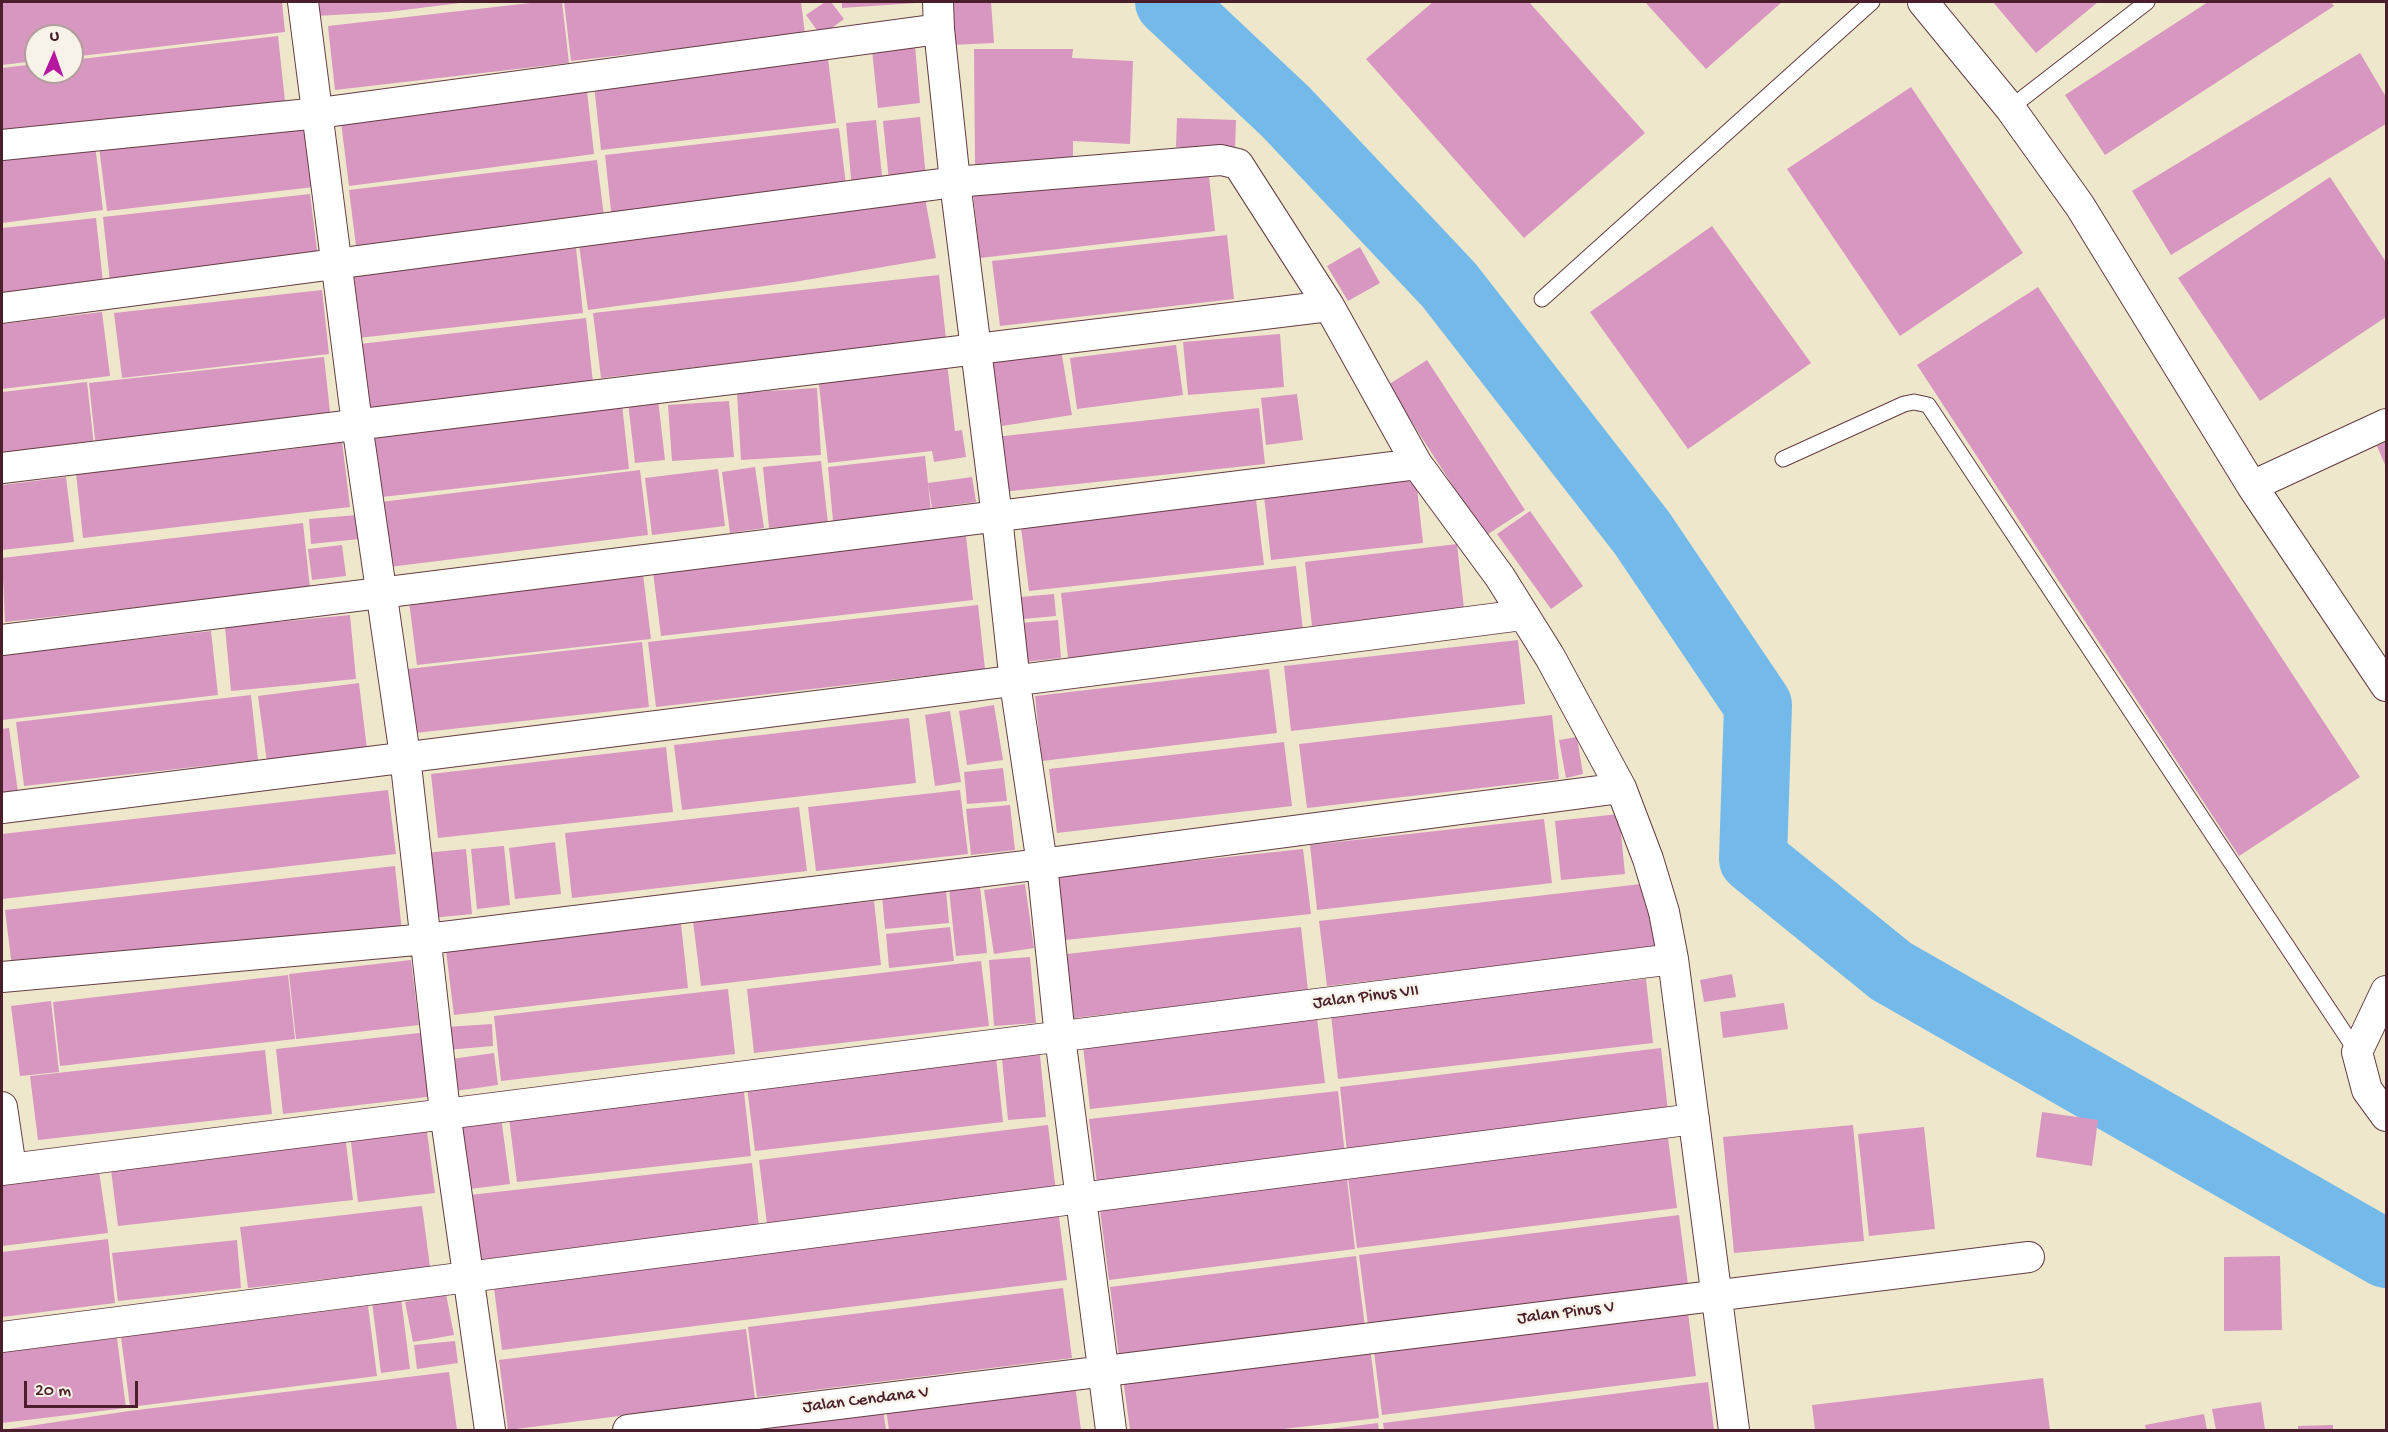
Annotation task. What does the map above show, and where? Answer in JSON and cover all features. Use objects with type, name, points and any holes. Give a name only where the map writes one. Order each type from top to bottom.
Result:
[{"type":"street","points":[[303,2],[357,424],[405,756],[445,1112],[470,1275],[490,1431]]},
{"type":"street","points":[[1923,2],[2010,108],[2080,206],[2252,486],[2386,683]]},
{"type":"street","points":[[2,145],[319,113],[938,15],[955,182],[997,517],[1015,683],[1042,864],[1060,1036],[1111,1431]]},
{"type":"street","points":[[2,308],[955,182],[1221,160],[1239,164],[1329,306],[1418,464],[1500,577],[1550,657],[1621,788],[1648,859],[1664,912],[1673,959],[1734,1431]]},
{"type":"street","points":[[2,468],[1329,306]]},
{"type":"street","points":[[2252,486],[2386,424]]},
{"type":"street","points":[[2,640],[1418,464]]},
{"type":"street","points":[[2,808],[405,756],[1015,683],[1522,615]]},
{"type":"street","points":[[2,977],[427,939],[1042,864],[1621,788]]},
{"type":"street","name":"Jalan Pinus VII","points":[[6,1169],[1673,959]]},
{"type":"street","points":[[2386,991],[2357,1052],[2367,1090],[2386,1116]]},
{"type":"street","points":[[2,1107],[6,1169]]},
{"type":"street","points":[[2,1336],[1694,1119]]},
{"type":"street","name":"Jalan Pinus V","points":[[1103,1371],[2029,1257]]},
{"type":"street","name":"Jalan Cendana V","points":[[628,1431],[1103,1371]]},
{"type":"lane","points":[[1542,299],[1872,2]]},
{"type":"lane","points":[[2010,108],[2146,2]]},
{"type":"lane","points":[[1783,459],[1904,404],[1914,402],[1928,405],[2357,1052]]},
{"type":"building","points":[[2,2],[282,2],[285,32],[84,56],[84,24],[24,24],[24,62],[2,65]]},
{"type":"building","points":[[315,2],[460,3],[388,12],[316,16]]},
{"type":"building","points":[[539,2],[562,2],[569,63],[335,90],[328,26]]},
{"type":"building","points":[[564,2],[801,2],[805,34],[571,61]]},
{"type":"building","points":[[825,2],[831,2],[844,19],[821,36],[806,15]]},
{"type":"building","points":[[842,2],[916,2],[916,3],[842,8]]},
{"type":"building","points":[[947,2],[991,2],[994,43],[950,45]]},
{"type":"building","points":[[1433,2],[1529,2],[1645,133],[1524,238],[1366,59]]},
{"type":"building","points":[[1645,2],[1782,2],[1706,69]]},
{"type":"building","points":[[1993,2],[2098,2],[2036,53]]},
{"type":"building","points":[[2208,2],[2331,2],[2334,6],[2105,155],[2065,95]]},
{"type":"building","points":[[278,36],[285,101],[2,133],[2,68],[24,65],[24,84],[84,84],[84,59]]},
{"type":"building","points":[[915,46],[920,103],[878,108],[872,50]]},
{"type":"building","points":[[974,49],[1073,49],[1072,58],[1133,61],[1130,144],[1073,141],[1073,164],[975,164]]},
{"type":"building","points":[[2360,53],[2386,97],[2386,124],[2171,255],[2132,191]]},
{"type":"building","points":[[828,59],[836,123],[601,150],[594,85]]},
{"type":"building","points":[[1911,87],[2023,253],[1900,336],[1787,169]]},
{"type":"building","points":[[587,91],[594,154],[349,186],[341,122]]},
{"type":"building","points":[[920,117],[926,177],[889,181],[883,121]]},
{"type":"building","points":[[1177,118],[1236,120],[1235,149],[1176,147]]},
{"type":"building","points":[[876,120],[883,185],[852,189],[846,123]]},
{"type":"building","points":[[307,123],[314,187],[107,211],[99,147]]},
{"type":"building","points":[[839,128],[847,193],[612,220],[605,155]]},
{"type":"building","points":[[95,145],[103,210],[2,223],[2,158]]},
{"type":"building","points":[[597,160],[605,225],[357,254],[349,190]]},
{"type":"building","points":[[1208,167],[1215,231],[980,258],[973,193]]},
{"type":"building","points":[[2330,177],[2386,262],[2386,317],[2260,401],[2178,278]]},
{"type":"building","points":[[310,194],[318,258],[110,282],[103,217]]},
{"type":"building","points":[[925,198],[936,258],[794,282],[588,310],[579,245]]},
{"type":"building","points":[[96,218],[103,282],[2,293],[2,228]]},
{"type":"building","points":[[1712,226],[1811,363],[1688,449],[1590,312]]},
{"type":"building","points":[[1227,235],[1234,299],[1000,326],[992,261]]},
{"type":"building","points":[[1360,247],[1380,283],[1348,301],[1327,266]]},
{"type":"building","points":[[576,248],[583,313],[349,339],[341,274]]},
{"type":"building","points":[[939,275],[946,339],[601,378],[593,313]]},
{"type":"building","points":[[2038,287],[2360,777],[2239,856],[1917,365]]},
{"type":"building","points":[[322,290],[329,354],[122,378],[114,313]]},
{"type":"building","points":[[102,312],[110,376],[2,389],[2,324]]},
{"type":"building","points":[[586,318],[593,383],[358,409],[351,345]]},
{"type":"building","points":[[1280,334],[1284,387],[1188,395],[1183,342]]},
{"type":"building","points":[[1060,344],[1072,415],[1002,426],[990,356]]},
{"type":"building","points":[[1176,345],[1183,395],[1077,409],[1070,358]]},
{"type":"building","points":[[324,357],[331,421],[96,448],[89,383]]},
{"type":"building","points":[[1427,360],[1525,510],[1485,536],[1388,385]]},
{"type":"building","points":[[947,363],[955,431],[962,430],[966,457],[934,462],[932,451],[828,463],[818,377]]},
{"type":"building","points":[[87,382],[94,446],[2,457],[2,392]]},
{"type":"building","points":[[817,388],[821,455],[741,460],[737,393]]},
{"type":"building","points":[[1297,394],[1303,440],[1266,445],[1261,398]]},
{"type":"building","points":[[658,399],[665,460],[635,463],[628,402]]},
{"type":"building","points":[[729,401],[734,457],[672,461],[668,405]]},
{"type":"building","points":[[622,404],[629,469],[382,497],[373,437]]},
{"type":"building","points":[[1259,408],[1265,464],[1002,492],[995,437]]},
{"type":"building","points":[[342,441],[350,507],[83,538],[76,473],[293,449]]},
{"type":"building","points":[[2386,442],[2386,467],[2377,446]]},
{"type":"building","points":[[925,456],[931,511],[833,521],[828,467]]},
{"type":"building","points":[[821,461],[828,523],[769,528],[763,467]]},
{"type":"building","points":[[755,467],[764,528],[730,533],[722,472]]},
{"type":"building","points":[[718,469],[725,526],[652,535],[645,478]]},
{"type":"building","points":[[640,470],[648,535],[389,567],[381,502]]},
{"type":"building","points":[[66,477],[74,542],[2,550],[2,485]]},
{"type":"building","points":[[972,477],[976,502],[932,508],[928,483]]},
{"type":"building","points":[[1416,479],[1423,543],[1271,560],[1264,496]]},
{"type":"building","points":[[1256,500],[1264,565],[1029,591],[1021,527]]},
{"type":"building","points":[[1530,511],[1583,586],[1551,609],[1497,534]]},
{"type":"building","points":[[357,515],[359,539],[311,544],[309,519]]},
{"type":"building","points":[[303,523],[310,588],[5,622],[2,558]]},
{"type":"building","points":[[966,536],[973,600],[661,636],[653,572]]},
{"type":"building","points":[[1457,544],[1464,609],[1312,626],[1305,562]]},
{"type":"building","points":[[342,545],[346,576],[312,580],[308,549]]},
{"type":"building","points":[[1296,566],[1303,631],[1068,658],[1061,593]]},
{"type":"building","points":[[643,574],[651,639],[417,665],[409,601]]},
{"type":"building","points":[[1054,594],[1056,616],[1012,620],[1009,598]]},
{"type":"building","points":[[978,605],[985,669],[656,707],[648,642]]},
{"type":"building","points":[[350,615],[356,679],[231,691],[225,627]]},
{"type":"building","points":[[1058,620],[1061,658],[1024,662],[1020,623]]},
{"type":"building","points":[[211,631],[218,695],[2,720],[2,655]]},
{"type":"building","points":[[1518,640],[1525,704],[1291,731],[1284,666]]},
{"type":"building","points":[[642,642],[649,707],[415,733],[408,669]]},
{"type":"building","points":[[1269,669],[1277,733],[1042,761],[1035,696]]},
{"type":"building","points":[[359,683],[367,749],[267,762],[258,696]]},
{"type":"building","points":[[251,695],[258,760],[24,786],[16,722]]},
{"type":"building","points":[[994,705],[1003,760],[967,765],[959,711]]},
{"type":"building","points":[[950,711],[961,782],[935,786],[925,715]]},
{"type":"building","points":[[1552,715],[1559,779],[1307,808],[1299,744]]},
{"type":"building","points":[[909,718],[916,783],[682,810],[674,745]]},
{"type":"building","points":[[9,728],[19,799],[2,802],[2,729]]},
{"type":"building","points":[[1577,737],[1583,774],[1566,778],[1559,740]]},
{"type":"building","points":[[1284,742],[1292,806],[1057,833],[1049,769]]},
{"type":"building","points":[[666,747],[673,812],[438,838],[431,774]]},
{"type":"building","points":[[1003,768],[1007,801],[967,804],[964,772]]},
{"type":"building","points":[[388,790],[396,854],[2,899],[2,834]]},
{"type":"building","points":[[960,790],[968,854],[816,871],[808,807]]},
{"type":"building","points":[[1010,805],[1015,850],[971,855],[966,809]]},
{"type":"building","points":[[799,807],[807,871],[572,898],[565,833]]},
{"type":"building","points":[[1619,814],[1625,874],[1561,880],[1555,821]]},
{"type":"building","points":[[1544,819],[1552,883],[1317,910],[1310,845]]},
{"type":"building","points":[[555,842],[561,894],[515,899],[509,848]]},
{"type":"building","points":[[504,846],[510,905],[477,909],[471,849]]},
{"type":"building","points":[[466,849],[472,914],[432,918],[425,853]]},
{"type":"building","points":[[1303,849],[1311,914],[1056,941],[1049,876]]},
{"type":"building","points":[[395,866],[402,931],[13,975],[5,910]]},
{"type":"building","points":[[1650,883],[1657,947],[1327,986],[1319,921]]},
{"type":"building","points":[[1025,884],[1034,948],[994,954],[984,890]]},
{"type":"building","points":[[980,886],[987,953],[956,956],[949,889]]},
{"type":"building","points":[[946,890],[949,923],[885,929],[882,896]]},
{"type":"building","points":[[874,901],[881,965],[701,986],[693,921]]},
{"type":"building","points":[[681,924],[688,988],[454,1015],[446,951]]},
{"type":"building","points":[[950,927],[954,961],[889,968],[886,934]]},
{"type":"building","points":[[1301,927],[1308,991],[1074,1018],[1067,954]]},
{"type":"building","points":[[1030,957],[1036,1023],[994,1026],[989,960]]},
{"type":"building","points":[[411,960],[419,1025],[296,1039],[289,974]]},
{"type":"building","points":[[981,961],[989,1026],[754,1053],[747,989]]},
{"type":"building","points":[[1732,974],[1736,997],[1704,1002],[1700,980]]},
{"type":"building","points":[[288,975],[295,1039],[60,1066],[53,1002]]},
{"type":"building","points":[[1646,979],[1653,1043],[1338,1079],[1331,1015]]},
{"type":"building","points":[[728,989],[735,1054],[501,1081],[494,1016]]},
{"type":"building","points":[[51,1001],[59,1072],[20,1076],[11,1006]]},
{"type":"building","points":[[1784,1003],[1788,1029],[1723,1038],[1720,1012]]},
{"type":"building","points":[[1317,1018],[1325,1083],[1090,1109],[1083,1045]]},
{"type":"building","points":[[492,1024],[493,1046],[447,1050],[446,1027]]},
{"type":"building","points":[[428,1032],[435,1096],[283,1114],[276,1049]]},
{"type":"building","points":[[1661,1048],[1668,1112],[1347,1152],[1340,1087]]},
{"type":"building","points":[[265,1050],[272,1114],[38,1140],[30,1076]]},
{"type":"building","points":[[494,1053],[498,1085],[455,1091],[451,1059]]},
{"type":"building","points":[[1040,1055],[1046,1117],[1008,1120],[1002,1059]]},
{"type":"building","points":[[996,1058],[1003,1122],[755,1151],[747,1087]]},
{"type":"building","points":[[1338,1091],[1345,1155],[1097,1184],[1089,1119]]},
{"type":"building","points":[[744,1092],[751,1156],[517,1182],[509,1118]]},
{"type":"building","points":[[2042,1112],[2098,1120],[2092,1166],[2036,1157]]},
{"type":"building","points":[[501,1117],[510,1184],[470,1189],[461,1123]]},
{"type":"building","points":[[426,1124],[435,1193],[358,1202],[350,1134]]},
{"type":"building","points":[[1048,1125],[1056,1192],[767,1224],[759,1160]]},
{"type":"building","points":[[1853,1125],[1864,1241],[1734,1253],[1723,1137]]},
{"type":"building","points":[[1924,1127],[1935,1229],[1869,1236],[1858,1134]]},
{"type":"building","points":[[345,1135],[353,1200],[118,1226],[110,1162]]},
{"type":"building","points":[[1668,1138],[1677,1208],[1357,1248],[1348,1178]]},
{"type":"building","points":[[752,1163],[759,1227],[477,1260],[470,1195]]},
{"type":"building","points":[[99,1171],[108,1233],[2,1246],[2,1181]]},
{"type":"building","points":[[1347,1179],[1355,1249],[1109,1280],[1100,1210]]},
{"type":"building","points":[[422,1206],[430,1267],[248,1288],[240,1227]]},
{"type":"building","points":[[1058,1209],[1067,1280],[502,1350],[493,1280]]},
{"type":"building","points":[[1679,1215],[1688,1285],[1368,1325],[1359,1255]]},
{"type":"building","points":[[108,1239],[115,1303],[2,1317],[2,1252]]},
{"type":"building","points":[[237,1240],[241,1288],[118,1301],[112,1253]]},
{"type":"building","points":[[1356,1256],[1365,1327],[1119,1357],[1110,1287]]},
{"type":"building","points":[[2280,1256],[2282,1330],[2224,1331],[2224,1257]]},
{"type":"building","points":[[1063,1288],[1072,1358],[757,1397],[748,1327]]},
{"type":"building","points":[[446,1294],[454,1335],[413,1342],[405,1302]]},
{"type":"building","points":[[401,1298],[410,1369],[381,1373],[372,1302]]},
{"type":"building","points":[[1687,1305],[1696,1376],[1382,1415],[1373,1344]]},
{"type":"building","points":[[368,1306],[377,1376],[130,1407],[121,1337]]},
{"type":"building","points":[[746,1329],[755,1399],[508,1430],[499,1360]]},
{"type":"building","points":[[117,1338],[126,1408],[2,1423],[2,1352]]},
{"type":"building","points":[[455,1341],[458,1363],[417,1369],[414,1345]]},
{"type":"building","points":[[1370,1347],[1379,1418],[1274,1430],[1130,1430],[1123,1378]]},
{"type":"building","points":[[449,1372],[457,1430],[2,1430],[129,1411]]},
{"type":"building","points":[[2043,1378],[2050,1430],[1815,1430],[1812,1405]]},
{"type":"building","points":[[1708,1382],[1714,1430],[1384,1430],[1383,1423]]},
{"type":"building","points":[[1075,1385],[1081,1430],[889,1430],[886,1409]]},
{"type":"building","points":[[2261,1402],[2265,1430],[2216,1430],[2212,1409]]},
{"type":"building","points":[[883,1409],[886,1430],[722,1430]]},
{"type":"building","points":[[2204,1414],[2207,1430],[2146,1430],[2145,1425]]},
{"type":"building","points":[[1378,1423],[1379,1430],[1330,1430],[1330,1429]]},
{"type":"building","points":[[2333,1425],[2333,1430],[2298,1430],[2298,1426]]},
{"type":"waterway","points":[[1169,2],[1286,112],[1449,285],[1642,533],[1758,705],[1753,859],[1891,971],[2386,1254]]}]
